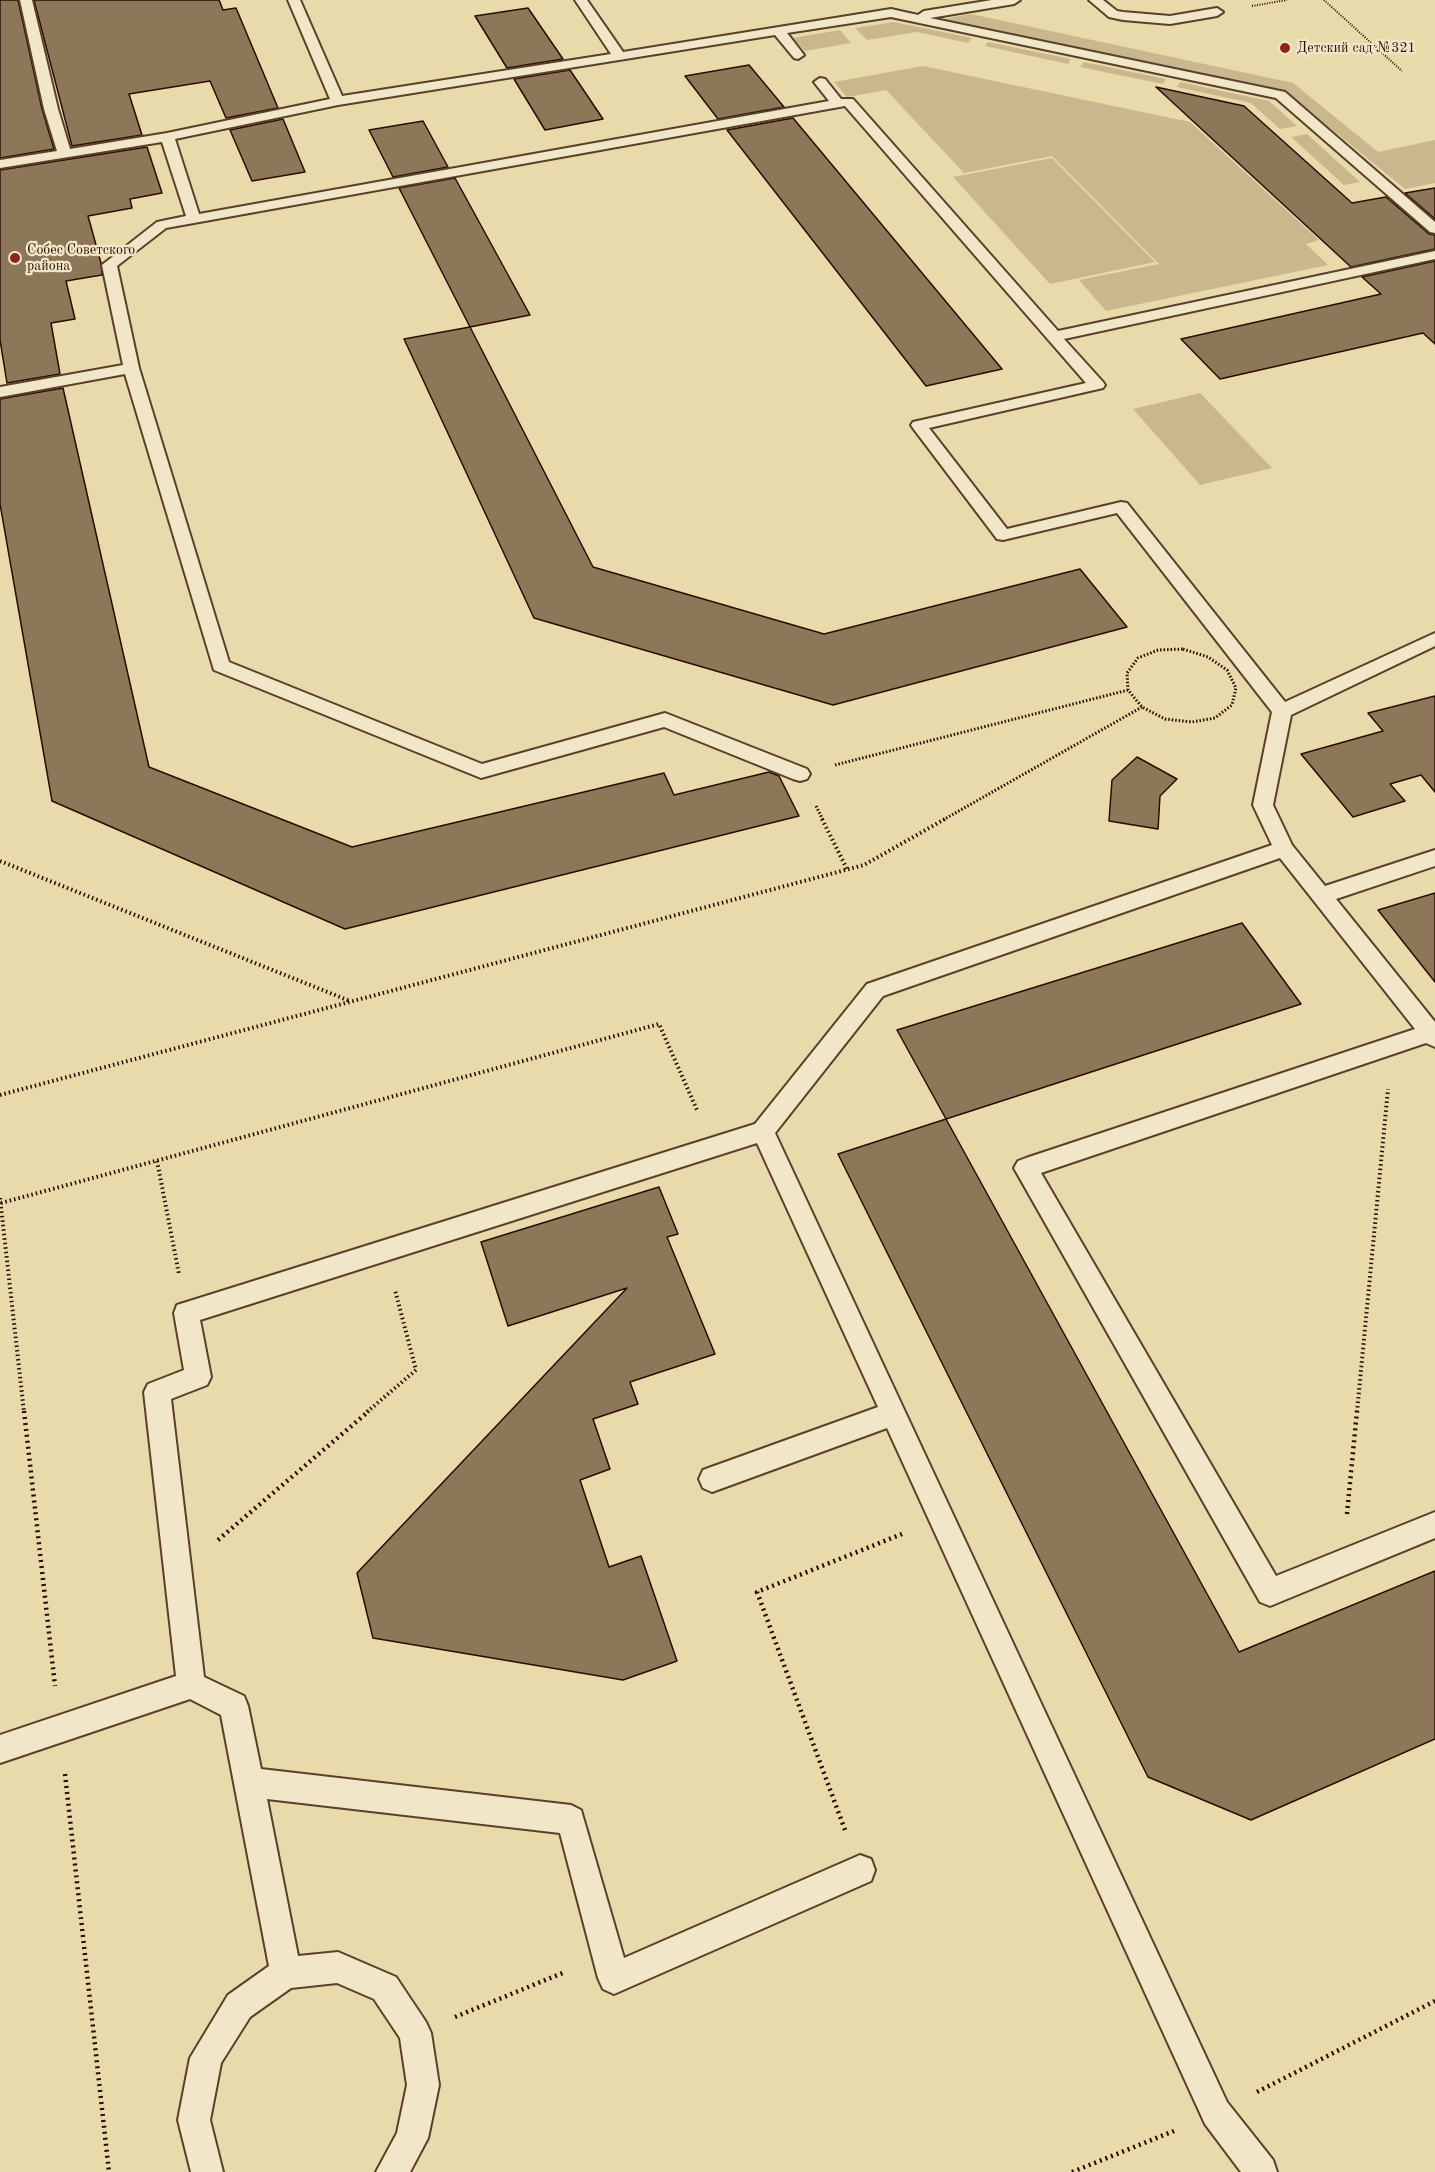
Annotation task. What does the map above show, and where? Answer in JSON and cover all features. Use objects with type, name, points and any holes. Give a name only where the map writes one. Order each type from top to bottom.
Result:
[{"type":"lane","points":[[26,0],[51,109],[64,152]]},
{"type":"lane","points":[[294,0],[338,101]]},
{"type":"lane","points":[[580,0],[620,56]]},
{"type":"lane","points":[[911,17],[1014,0]]},
{"type":"lane","points":[[1095,0],[1113,14],[1123,16],[1170,20],[1218,12]]},
{"type":"lane","points":[[0,164],[167,137],[338,101],[778,31],[863,13],[891,13],[1280,95],[1435,229]]},
{"type":"lane","points":[[778,31],[798,56]]},
{"type":"lane","points":[[820,82],[838,104]]},
{"type":"lane","points":[[801,774],[665,720],[481,771],[221,666],[131,369],[109,265],[162,225],[848,102],[1098,385],[919,425],[1003,535],[1121,507],[1282,711],[1263,805],[1284,849],[1433,1035],[1392,1046],[1026,1168],[1270,1592],[1435,1525]]},
{"type":"lane","points":[[167,137],[194,219]]},
{"type":"lane","points":[[1055,336],[1435,255]]},
{"type":"lane","points":[[0,392],[131,369]]},
{"type":"lane","points":[[1282,711],[1435,639]]},
{"type":"lane","points":[[191,1685],[157,1392],[198,1377],[186,1312],[763,1131],[875,990],[1284,849]]},
{"type":"lane","points":[[1323,895],[1435,858]]},
{"type":"lane","points":[[763,1131],[1216,2114],[1261,2172]]},
{"type":"lane","points":[[712,1479],[893,1414]]},
{"type":"lane","points":[[0,1749],[191,1685],[234,1706],[286,1973]]},
{"type":"lane","points":[[249,1782],[571,1820],[614,1978],[860,1870]]},
{"type":"lane","points":[[207,2172],[194,2120],[206,2058],[239,2006],[286,1973],[338,1967],[385,1988],[415,2033],[423,2085],[412,2138],[392,2172]]},
{"type":"path","points":[[1324,0],[1402,71]]},
{"type":"path","points":[[1183,649],[1208,657],[1227,670],[1236,688],[1232,705],[1215,718],[1192,722],[1165,719],[1142,707],[1128,690],[1127,673],[1138,658],[1158,650],[1183,649]]},
{"type":"path","points":[[846,869],[801,774],[1128,690]]},
{"type":"path","points":[[0,1095],[864,864],[1142,707]]},
{"type":"path","points":[[0,861],[352,1001]]},
{"type":"path","points":[[1,1203],[659,1024],[713,1147]]},
{"type":"path","points":[[1342,1563],[1392,1046]]},
{"type":"path","points":[[157,1161],[186,1312]]},
{"type":"path","points":[[178,1574],[416,1370],[384,1250]]},
{"type":"path","points":[[860,1870],[757,1592],[942,1518]]},
{"type":"path","points":[[415,2033],[609,1954]]},
{"type":"shaded area","points":[[971,14],[1293,83],[1378,152],[1435,140],[1435,183],[1405,189],[1285,91],[944,19]]},
{"type":"shaded area","points":[[894,22],[972,38],[968,43],[917,32],[867,40],[855,28]]},
{"type":"shaded area","points":[[840,30],[851,43],[805,51],[793,38]]},
{"type":"shaded area","points":[[988,42],[1071,59],[1068,64],[985,46]]},
{"type":"shaded area","points":[[1084,62],[1166,79],[1163,84],[1080,67]]},
{"type":"shaded area","points":[[923,66],[1190,122],[1319,240],[1306,244],[1328,265],[1106,311],[1079,280],[1159,264],[1052,156],[964,173],[886,90],[847,97],[834,82]]},
{"type":"shaded area","points":[[1180,82],[1269,101],[1297,126],[1280,129],[1251,103],[1177,87]]},
{"type":"shaded area","points":[[1307,134],[1360,182],[1344,185],[1291,137]]},
{"type":"shaded area","points":[[1052,158],[1155,262],[1050,284],[953,177]]},
{"type":"shaded area","points":[[1200,393],[1272,468],[1200,485],[1133,409]]},
{"type":"building","points":[[0,0],[18,0],[42,109],[54,149],[0,158]]},
{"type":"building","points":[[34,0],[219,0],[223,10],[236,8],[278,108],[226,118],[210,81],[129,94],[142,135],[72,146]]},
{"type":"building","points":[[528,8],[563,59],[507,68],[475,16]]},
{"type":"building","points":[[749,65],[784,107],[718,119],[685,76]]},
{"type":"building","points":[[570,70],[603,119],[545,130],[514,79]]},
{"type":"building","points":[[1156,87],[1244,106],[1352,203],[1386,197],[1429,234],[1435,235],[1435,249],[1351,267]]},
{"type":"building","points":[[793,118],[1002,369],[926,386],[727,130]]},
{"type":"building","points":[[283,119],[305,172],[252,181],[230,130]]},
{"type":"building","points":[[423,121],[448,167],[393,177],[369,130]]},
{"type":"building","points":[[147,147],[162,193],[130,199],[132,208],[88,216],[102,275],[66,281],[75,319],[51,323],[60,374],[7,383],[0,340],[0,170]]},
{"type":"building","points":[[455,178],[530,315],[470,327],[399,188]]},
{"type":"building","points":[[1435,188],[1435,219],[1405,193]]},
{"type":"building","points":[[1435,261],[1435,344],[1423,333],[1220,379],[1181,339],[1381,294],[1362,277]]},
{"type":"building","points":[[470,327],[593,567],[824,634],[1080,569],[1127,627],[833,705],[534,618],[404,339]]},
{"type":"building","points":[[63,388],[149,767],[352,847],[664,773],[674,795],[769,772],[779,776],[799,816],[345,929],[52,801],[0,504],[0,399]]},
{"type":"building","points":[[1435,696],[1435,792],[1421,775],[1390,784],[1405,801],[1353,817],[1301,754],[1383,731],[1368,713]]},
{"type":"building","points":[[1137,757],[1177,779],[1160,796],[1158,829],[1109,821],[1112,780]]},
{"type":"building","points":[[1435,893],[1435,982],[1378,910]]},
{"type":"building","points":[[1242,923],[1301,1004],[946,1119],[897,1030]]},
{"type":"building","points":[[946,1119],[1239,1652],[1435,1571],[1435,1739],[1251,1820],[1148,1777],[838,1154]]},
{"type":"building","points":[[659,1187],[678,1234],[667,1237],[715,1354],[630,1382],[638,1404],[593,1419],[610,1469],[580,1480],[609,1567],[641,1556],[677,1661],[623,1680],[373,1638],[357,1573],[627,1288],[508,1326],[481,1242]]},
{"type":"place","name":"Детский сад №321","points":[[1285,48]]},
{"type":"place","name":"Собес Советского района","points":[[15,258]]}]
